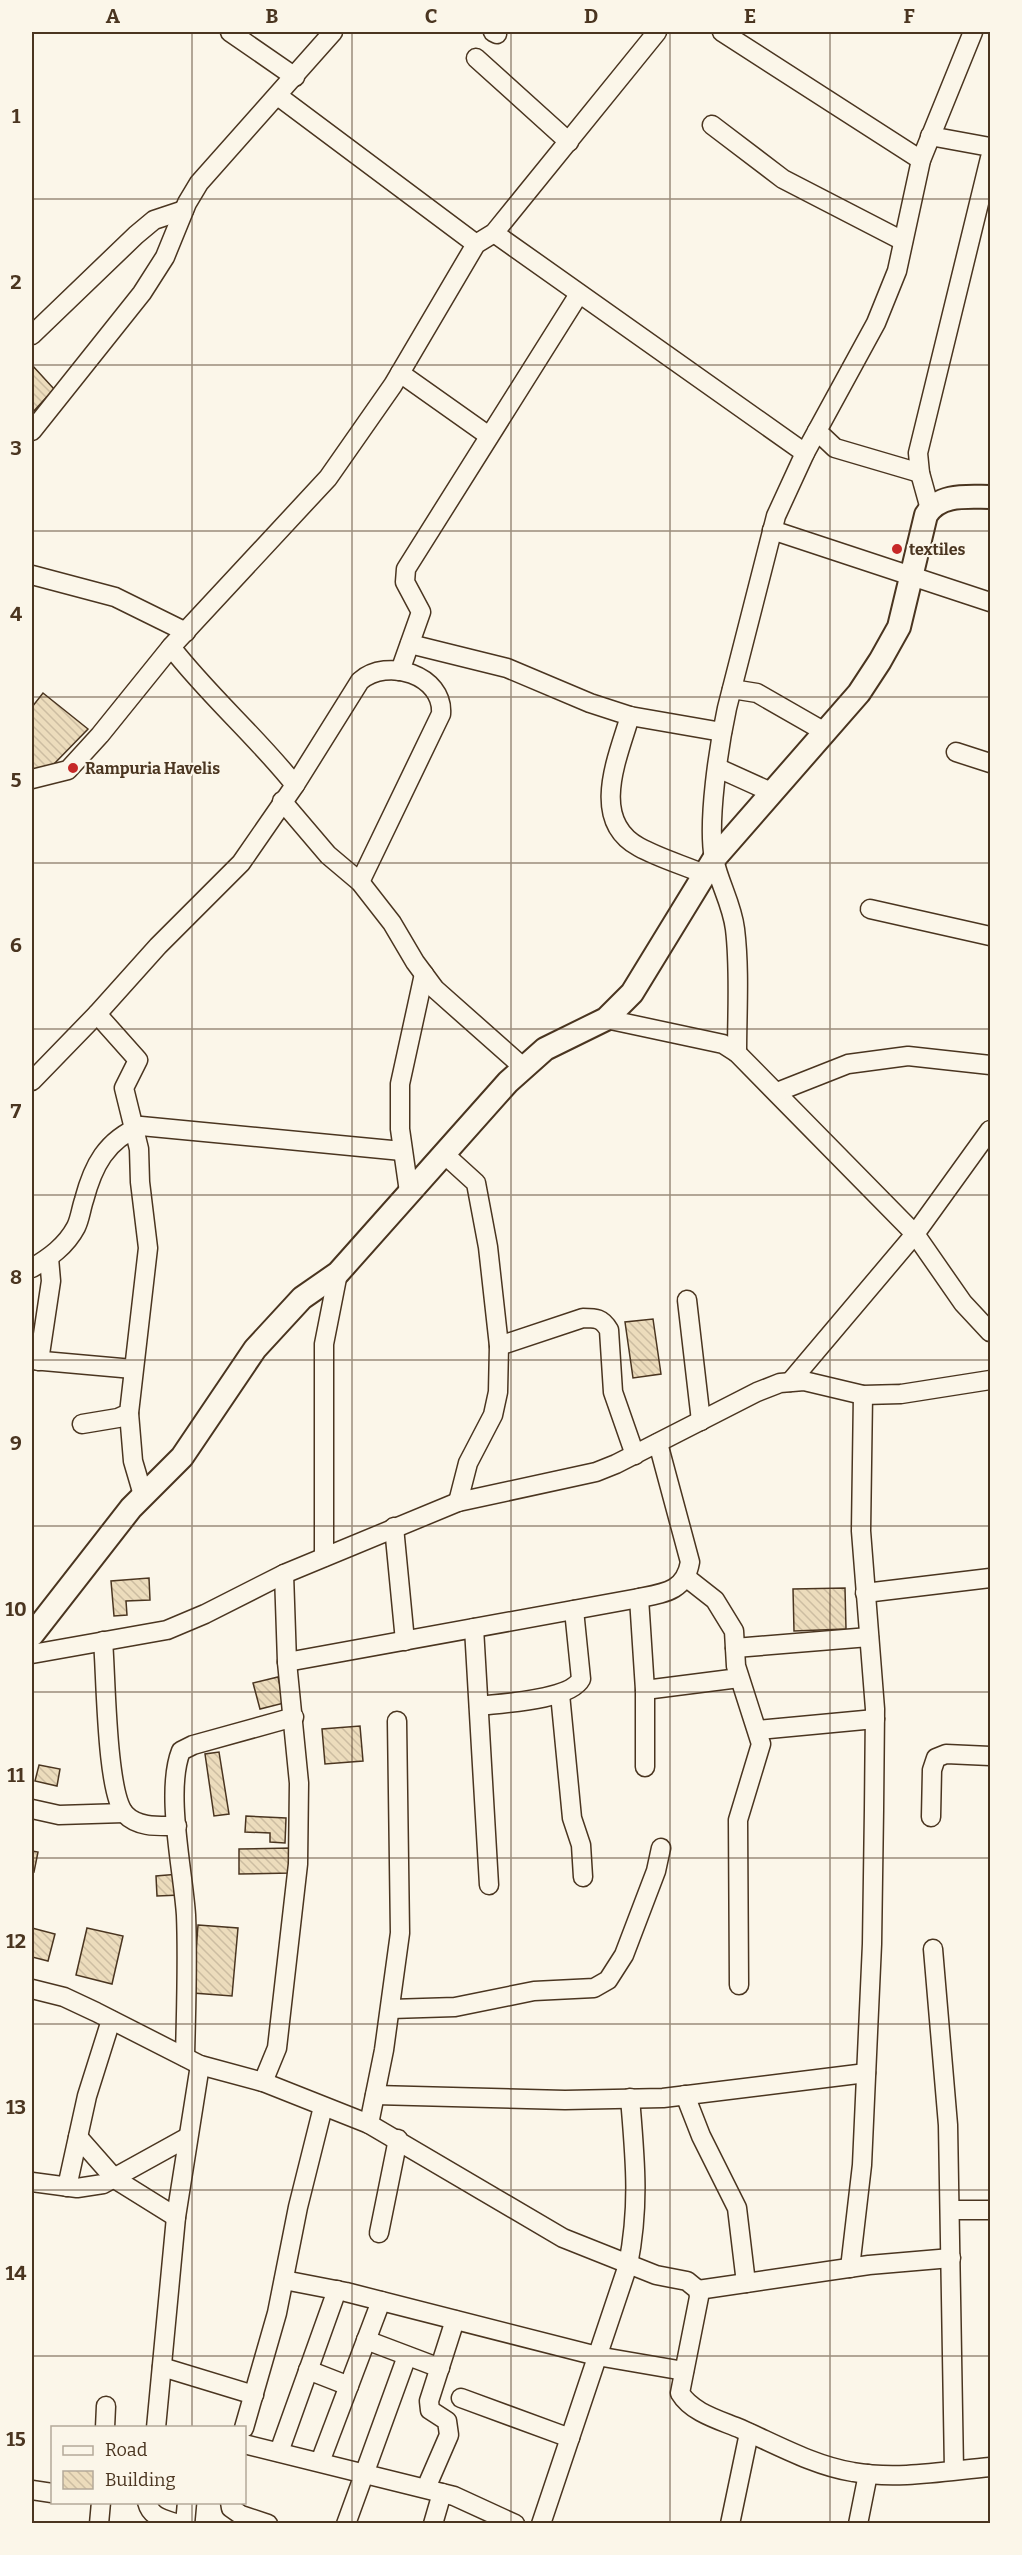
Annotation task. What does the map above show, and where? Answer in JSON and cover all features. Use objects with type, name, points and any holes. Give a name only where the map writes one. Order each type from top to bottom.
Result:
[{"type":"street","points":[[230,32],[295,78]]},
{"type":"street","points":[[32,431],[142,293],[170,248],[184,210],[199,183],[295,78],[333,32]]},
{"type":"street","points":[[32,779],[68,770],[100,735],[171,647],[328,478],[375,414],[476,244],[494,233],[657,32]]},
{"type":"street","points":[[722,32],[921,160]]},
{"type":"street","points":[[737,1053],[735,926],[709,866],[722,732],[776,516],[805,453],[876,323],[897,271],[921,160],[973,32]]},
{"type":"street","points":[[476,58],[569,142]]},
{"type":"street","points":[[278,96],[476,244]]},
{"type":"street","points":[[712,125],[783,179],[903,241]]},
{"type":"street","points":[[930,136],[990,147]]},
{"type":"street","points":[[930,509],[920,473],[918,453],[990,159]]},
{"type":"street","points":[[32,335],[154,220],[184,210]]},
{"type":"street","points":[[494,233],[805,453]]},
{"type":"street","points":[[400,671],[421,612],[418,603],[408,590],[406,569],[579,294]]},
{"type":"street","points":[[400,373],[489,436]]},
{"type":"street","points":[[817,431],[835,447],[920,473]]},
{"type":"street","points":[[32,1635],[143,1495],[182,1457],[255,1349],[302,1298],[338,1274],[443,1154],[524,1068],[545,1049],[606,1019],[632,993],[709,866],[859,693],[891,643],[899,627],[926,515],[930,509],[948,499],[990,497]]},
{"type":"street","points":[[772,530],[990,602]]},
{"type":"street","points":[[32,575],[115,597],[186,632]]},
{"type":"street","points":[[410,644],[507,668],[590,703],[630,716],[722,732]]},
{"type":"street","points":[[171,647],[295,785]]},
{"type":"street","points":[[32,1081],[97,1014],[158,946],[241,863],[295,785],[360,681],[368,673],[400,671],[424,680],[436,690],[442,702],[441,714],[360,882]]},
{"type":"street","points":[[732,689],[757,693],[825,732]]},
{"type":"street","points":[[630,716],[612,785],[612,815],[618,829],[639,848],[709,866]]},
{"type":"street","points":[[956,752],[990,763]]},
{"type":"street","points":[[718,768],[771,792]]},
{"type":"street","points":[[282,801],[328,855],[360,882],[398,931],[424,974],[467,1020],[524,1068]]},
{"type":"street","points":[[870,909],[990,936]]},
{"type":"street","points":[[409,1192],[402,1151],[400,1084],[412,1018],[424,974]]},
{"type":"street","points":[[97,1014],[138,1060],[124,1088],[139,1149],[140,1182],[148,1248],[147,1275],[129,1413],[133,1461],[143,1495]]},
{"type":"street","points":[[606,1019],[723,1044],[737,1053],[915,1234],[963,1303],[990,1332]]},
{"type":"street","points":[[777,1092],[848,1064],[908,1056],[990,1065]]},
{"type":"street","points":[[32,1268],[49,1258],[66,1242],[76,1226],[98,1160],[106,1148],[134,1129],[157,1126],[402,1151]]},
{"type":"street","points":[[789,1382],[915,1234],[990,1130]]},
{"type":"street","points":[[443,1154],[476,1183],[488,1247],[499,1346],[498,1392],[493,1415],[468,1463],[458,1502]]},
{"type":"street","points":[[49,1258],[51,1281],[35,1361],[133,1369]]},
{"type":"street","points":[[324,1557],[324,1344],[338,1274]]},
{"type":"street","points":[[687,1300],[701,1421]]},
{"type":"street","points":[[499,1346],[583,1318],[597,1318],[604,1323],[609,1329],[613,1392],[635,1455]]},
{"type":"street","points":[[32,1654],[167,1630],[206,1614],[284,1574],[458,1502],[596,1472],[635,1455],[757,1392],[789,1382],[804,1381],[863,1395],[901,1394],[990,1380]]},
{"type":"street","points":[[850,2268],[862,2165],[872,1944],[875,1719],[861,1531],[863,1395]]},
{"type":"street","points":[[82,1424],[118,1418],[129,1413]]},
{"type":"street","points":[[287,1662],[639,1598],[675,1588],[687,1578],[690,1562],[658,1443]]},
{"type":"street","points":[[394,1527],[405,1641]]},
{"type":"street","points":[[263,2082],[277,2048],[298,1864],[300,1783],[287,1662],[284,1574]]},
{"type":"street","points":[[687,1578],[710,1595],[727,1617],[734,1632],[739,1678],[761,1744],[738,1820],[739,1985]]},
{"type":"street","points":[[865,1593],[990,1578]]},
{"type":"street","points":[[639,1598],[645,1690],[645,1767]]},
{"type":"street","points":[[479,1707],[560,1694],[577,1687],[581,1679],[574,1610]]},
{"type":"street","points":[[474,1628],[489,1885]]},
{"type":"street","points":[[735,1648],[869,1637]]},
{"type":"street","points":[[104,1641],[110,1746],[117,1798],[124,1813],[138,1822],[153,1826],[177,1826]]},
{"type":"street","points":[[645,1690],[739,1678]]},
{"type":"street","points":[[560,1694],[572,1818],[581,1845],[583,1876]]},
{"type":"street","points":[[156,2426],[176,2217],[188,2137],[192,2061],[187,1950],[177,1826],[177,1762],[182,1751],[294,1717]]},
{"type":"street","points":[[758,1730],[875,1719]]},
{"type":"street","points":[[369,2124],[391,2010],[400,1933],[397,1721]]},
{"type":"street","points":[[931,1817],[932,1770],[936,1758],[946,1754],[990,1756]]},
{"type":"street","points":[[32,1809],[59,1815],[124,1813]]},
{"type":"street","points":[[391,2010],[455,2007],[534,1991],[594,1988],[608,1980],[624,1955],[656,1870],[661,1848]]},
{"type":"street","points":[[933,1949],[948,2125],[954,2470]]},
{"type":"street","points":[[32,1989],[64,1997],[192,2061],[263,2082],[369,2124],[563,2238],[656,2275],[687,2281],[698,2290],[850,2268],[951,2258]]},
{"type":"street","points":[[67,2187],[87,2096],[111,2020]]},
{"type":"street","points":[[375,2095],[630,2098],[685,2096],[866,2073]]},
{"type":"street","points":[[685,2096],[700,2136],[736,2208],[746,2283]]},
{"type":"street","points":[[541,2523],[628,2265],[634,2233],[637,2187],[630,2098]]},
{"type":"street","points":[[245,2426],[284,2280],[298,2206],[323,2107]]},
{"type":"street","points":[[78,2137],[115,2179],[176,2217]]},
{"type":"street","points":[[32,2182],[67,2187],[103,2184],[188,2137]]},
{"type":"street","points":[[379,2233],[398,2139]]},
{"type":"street","points":[[950,2210],[990,2210]]},
{"type":"street","points":[[284,2280],[337,2290],[597,2356],[684,2371]]},
{"type":"street","points":[[279,2452],[337,2290]]},
{"type":"street","points":[[698,2290],[680,2393],[686,2404],[834,2468],[868,2474],[990,2467]]},
{"type":"street","points":[[320,2462],[381,2301]]},
{"type":"street","points":[[433,2523],[434,2491],[449,2435],[447,2421],[430,2410],[429,2401],[455,2320]]},
{"type":"street","points":[[366,2340],[440,2368]]},
{"type":"street","points":[[346,2523],[407,2356]]},
{"type":"street","points":[[162,2367],[254,2395]]},
{"type":"street","points":[[308,2370],[349,2386]]},
{"type":"street","points":[[461,2398],[570,2438]]},
{"type":"street","points":[[105,2426],[106,2406]]},
{"type":"street","points":[[730,2523],[749,2433]]},
{"type":"street","points":[[246,2444],[366,2472],[434,2491],[515,2523]]},
{"type":"street","points":[[858,2523],[868,2474]]},
{"type":"street","points":[[32,2490],[51,2493]]},
{"type":"street","points":[[99,2523],[101,2504]]},
{"type":"street","points":[[148,2504],[150,2511],[156,2517],[178,2523]]},
{"type":"street","points":[[185,2523],[187,2504]]},
{"type":"street","points":[[230,2504],[231,2508],[241,2515],[268,2523]]},
{"type":"building","points":[[32,365],[54,389],[32,413]]},
{"type":"building","points":[[43,693],[88,729],[52,766],[32,770],[32,707]]},
{"type":"building","points":[[653,1319],[661,1374],[633,1378],[625,1322]]},
{"type":"building","points":[[149,1578],[150,1600],[126,1601],[127,1615],[114,1616],[111,1581]]},
{"type":"building","points":[[845,1588],[846,1629],[794,1631],[793,1589]]},
{"type":"building","points":[[278,1677],[284,1703],[260,1709],[253,1683]]},
{"type":"building","points":[[360,1726],[363,1761],[325,1764],[322,1729]]},
{"type":"building","points":[[219,1752],[229,1814],[214,1816],[205,1754]]},
{"type":"building","points":[[39,1765],[60,1769],[57,1786],[35,1781]]},
{"type":"building","points":[[246,1816],[286,1818],[285,1843],[270,1842],[270,1833],[245,1832]]},
{"type":"building","points":[[291,1848],[291,1873],[239,1874],[239,1849]]},
{"type":"building","points":[[32,1851],[38,1852],[34,1872],[32,1871]]},
{"type":"building","points":[[179,1874],[180,1895],[157,1896],[156,1876]]},
{"type":"building","points":[[198,1925],[238,1928],[232,1996],[193,1993]]},
{"type":"building","points":[[32,1928],[55,1934],[48,1961],[32,1957]]},
{"type":"building","points":[[87,1928],[123,1936],[112,1984],[76,1975]]},
{"type":"place","name":"textiles","points":[[897,549]]},
{"type":"place","name":"Rampuria Havelis","points":[[73,768]]}]
